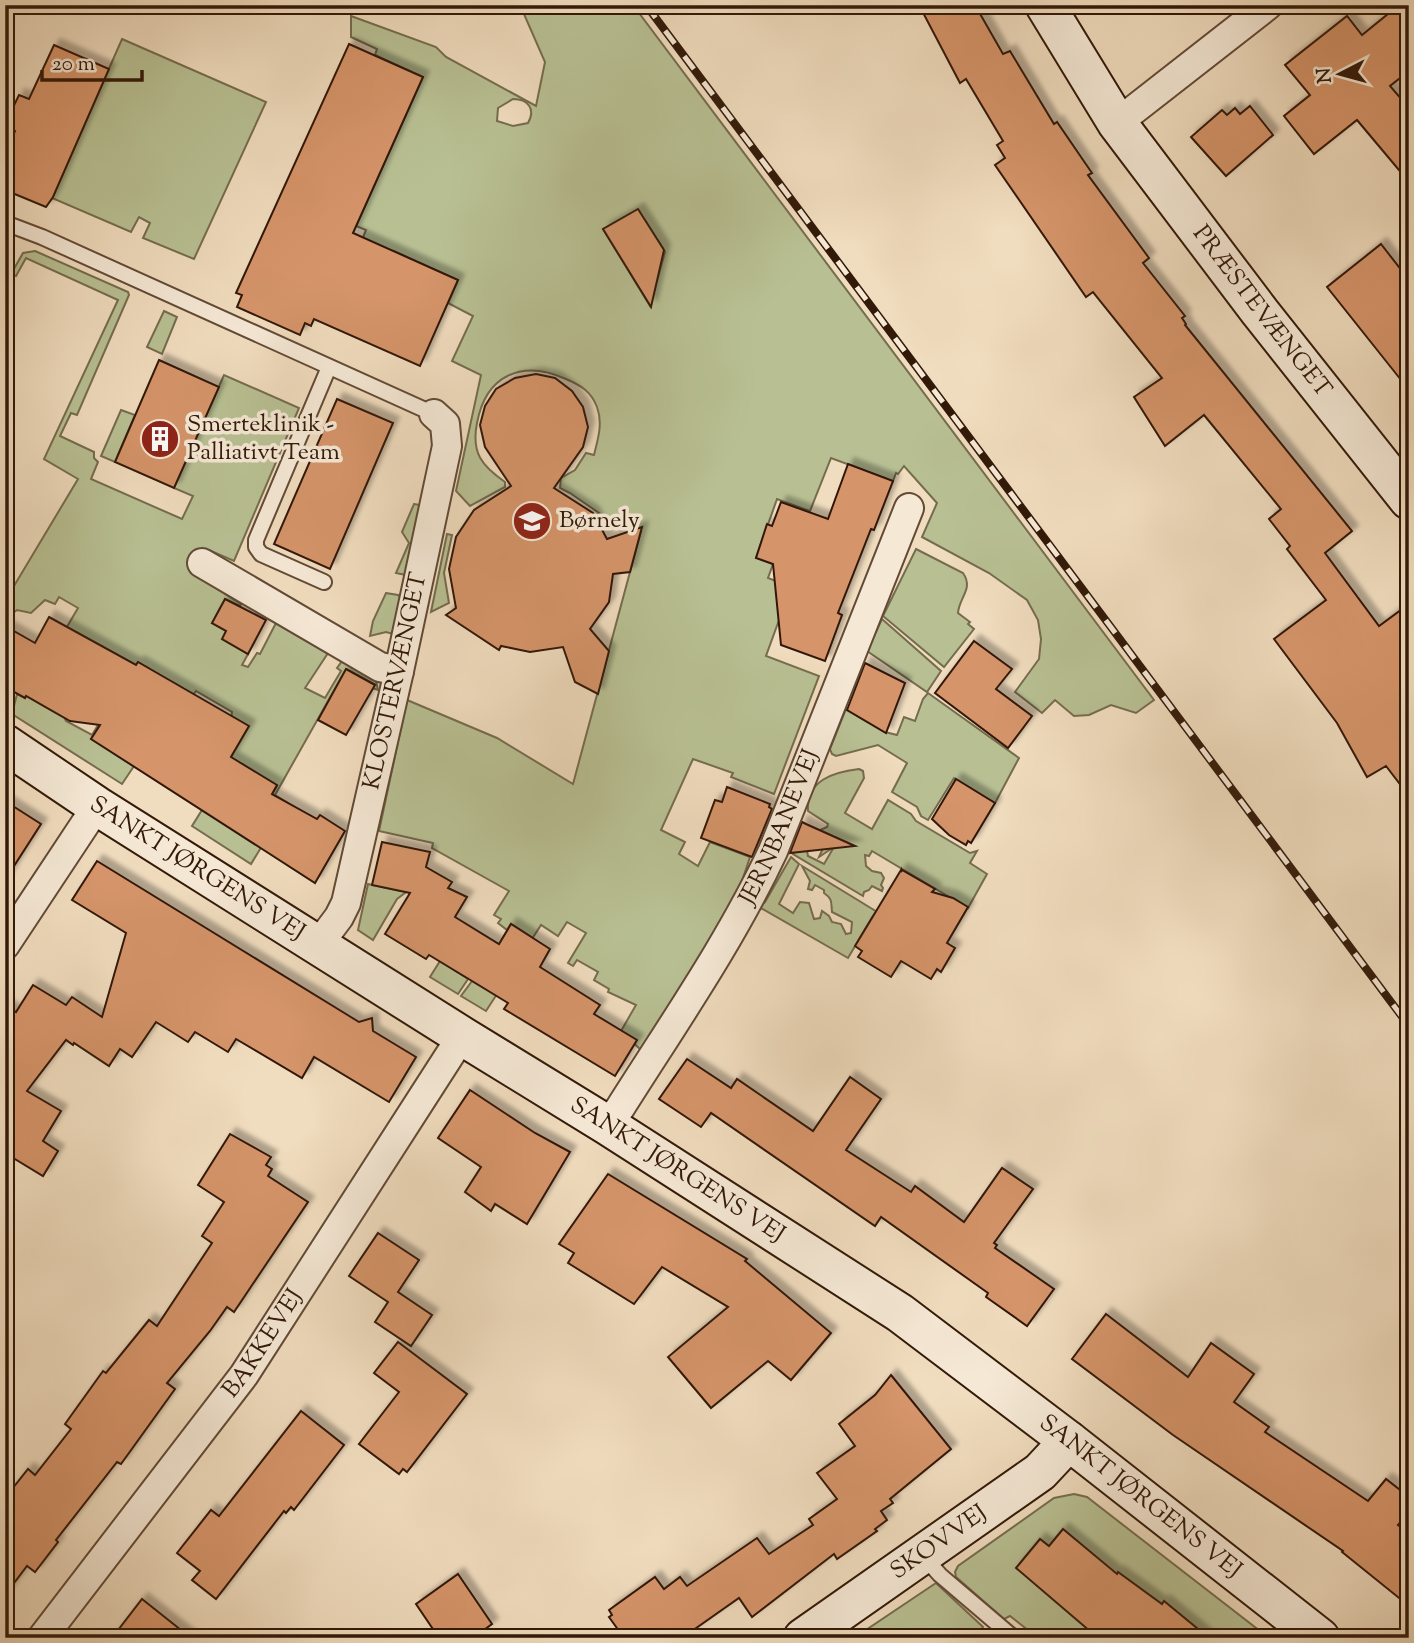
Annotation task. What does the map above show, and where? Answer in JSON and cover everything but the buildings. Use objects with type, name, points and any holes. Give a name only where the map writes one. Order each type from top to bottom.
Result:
[{"type":"street","name":"PRÆSTEVÆNGET","points":[[1045,5],[1117,123],[1260,312],[1409,500]]},
{"type":"street","points":[[1117,123],[1268,5]]},
{"type":"street","name":"KLOSTERVÆNGET","points":[[318,945],[339,917],[346,902],[399,671],[447,446],[445,424],[434,414]]},
{"type":"street","name":"JERNBANEVEJ","points":[[607,1125],[726,939],[757,885],[773,851],[909,508]]},
{"type":"street","points":[[202,563],[380,667],[399,671]]},
{"type":"street","name":"SANKT JØRGENS VEJ","points":[[5,744],[97,806],[607,1125],[900,1313],[1069,1441],[1320,1638]]},
{"type":"street","points":[[5,945],[97,806]]},
{"type":"street","name":"BAKKEVEJ","points":[[42,1638],[244,1375],[462,1036]]},
{"type":"street","name":"SKOVVEJ","points":[[803,1638],[1040,1472],[1069,1441]]},
{"type":"lane","points":[[5,223],[54,242],[434,414]]},
{"type":"lane","points":[[324,582],[261,554],[256,547],[256,540],[329,368]]},
{"type":"lane","points":[[922,1556],[940,1575],[1014,1638]]},
{"type":"green space","points":[[520,5],[633,5],[1154,700],[1136,713],[1111,705],[1089,715],[1074,716],[1055,700],[1042,713],[1015,692],[1039,659],[1041,639],[1038,620],[1027,600],[989,573],[922,537],[937,503],[904,466],[896,473],[893,481],[831,458],[810,511],[777,499],[756,558],[773,564],[768,578],[791,587],[766,656],[819,676],[774,794],[731,777],[733,773],[693,759],[661,830],[685,842],[679,854],[698,866],[710,842],[750,857],[738,893],[643,1052],[621,1031],[636,1005],[608,992],[609,989],[594,980],[598,972],[577,960],[573,966],[568,963],[586,933],[567,922],[558,936],[541,925],[523,953],[531,937],[511,924],[507,930],[498,923],[501,919],[494,915],[509,891],[432,848],[433,843],[379,831],[407,700],[497,738],[573,784],[641,531],[602,515],[560,488],[561,478],[575,470],[586,453],[594,455],[600,419],[595,401],[584,389],[550,373],[521,371],[508,376],[489,393],[482,407],[477,423],[477,451],[484,464],[505,482],[505,487],[470,506],[456,491],[481,375],[452,361],[473,316],[448,303],[458,280],[394,251],[359,247],[366,230],[356,226],[423,77],[375,55],[377,49],[351,37],[351,16],[436,47],[446,57],[536,106],[545,62]],"holes":[[[513,99],[523,101],[531,109],[528,123],[513,126],[497,121],[498,108]],[[638,210],[665,252],[650,306],[603,229]]]},
{"type":"green space","points":[[122,39],[266,102],[194,259],[143,238],[150,223],[139,217],[131,232],[52,198]]},
{"type":"green space","points":[[35,251],[128,292],[129,295],[77,415],[71,413],[60,436],[94,452],[94,458],[98,462],[91,479],[182,519],[193,496],[174,488],[224,375],[299,408],[234,561],[209,550],[195,575],[241,604],[240,606],[225,599],[212,623],[226,631],[223,639],[248,654],[242,665],[248,667],[257,653],[260,654],[276,623],[328,653],[305,688],[325,698],[341,671],[337,668],[342,661],[376,681],[378,690],[372,688],[374,684],[346,669],[275,795],[288,803],[251,864],[192,826],[202,810],[272,794],[277,786],[224,765],[232,712],[196,691],[193,695],[138,662],[91,739],[134,766],[122,784],[12,714],[17,694],[25,698],[78,608],[59,597],[55,604],[45,600],[31,613],[17,610],[5,619],[5,601],[78,479],[44,459],[118,300],[26,258],[16,276],[11,274],[23,253]],"holes":[[[121,687],[92,735],[66,721],[59,704],[55,712],[39,703]]]},
{"type":"green space","points":[[164,311],[177,317],[162,354],[147,347]]},
{"type":"green space","points":[[121,410],[135,415],[115,462],[101,456]]},
{"type":"green space","points":[[414,504],[420,505],[406,575],[396,573],[409,543],[402,532]]},
{"type":"green space","points":[[447,534],[452,535],[444,573],[449,603],[431,612]]},
{"type":"green space","points":[[916,549],[963,573],[966,579],[967,588],[958,613],[970,622],[968,624],[974,629],[944,667],[883,616]]},
{"type":"green space","points":[[386,593],[401,598],[393,634],[386,632],[370,636],[373,621]]},
{"type":"green space","points":[[882,619],[941,671],[927,692],[867,651]]},
{"type":"green space","points":[[928,693],[1019,758],[995,803],[954,778],[928,820],[921,816],[917,807],[892,792],[907,763],[878,745],[836,756],[832,754],[830,749],[846,709],[885,732],[897,735],[904,717],[915,721]]},
{"type":"green space","points":[[859,769],[863,771],[864,778],[845,813],[872,829],[888,800],[911,814],[916,821],[970,853],[977,851],[970,863],[987,874],[968,908],[872,851],[869,856],[865,855],[866,866],[881,873],[884,878],[881,885],[883,888],[882,891],[872,886],[863,896],[793,854],[796,847],[807,851],[808,856],[824,864],[834,847],[819,857],[829,835],[820,830],[828,824],[808,811],[809,800],[817,785],[831,775]]},
{"type":"green space","points":[[791,857],[799,864],[779,904],[793,913],[800,902],[809,903],[814,919],[820,918],[822,911],[832,922],[841,924],[846,934],[851,933],[852,922],[832,912],[831,901],[824,890],[815,885],[812,890],[808,889],[810,881],[802,866],[892,921],[873,916],[848,958],[759,907],[765,902]]},
{"type":"green space","points":[[368,884],[401,891],[409,890],[397,899],[373,940],[358,930]]},
{"type":"green space","points":[[521,957],[486,1011],[461,996],[472,981],[491,992]]},
{"type":"green space","points":[[440,961],[468,979],[458,994],[430,977]]},
{"type":"green space","points":[[1074,1494],[1087,1497],[1269,1638],[1038,1638],[1010,1616],[1004,1619],[956,1577],[958,1566],[1054,1498]]},
{"type":"green space","points":[[936,1583],[983,1627],[975,1638],[854,1638]]},
{"type":"railway","points":[[646,5],[1409,1026]]},
{"type":"place","name":"Smerteklinik - Palliativt Team","points":[[160,439]]},
{"type":"place","name":"Børnely","points":[[532,521]]}]
